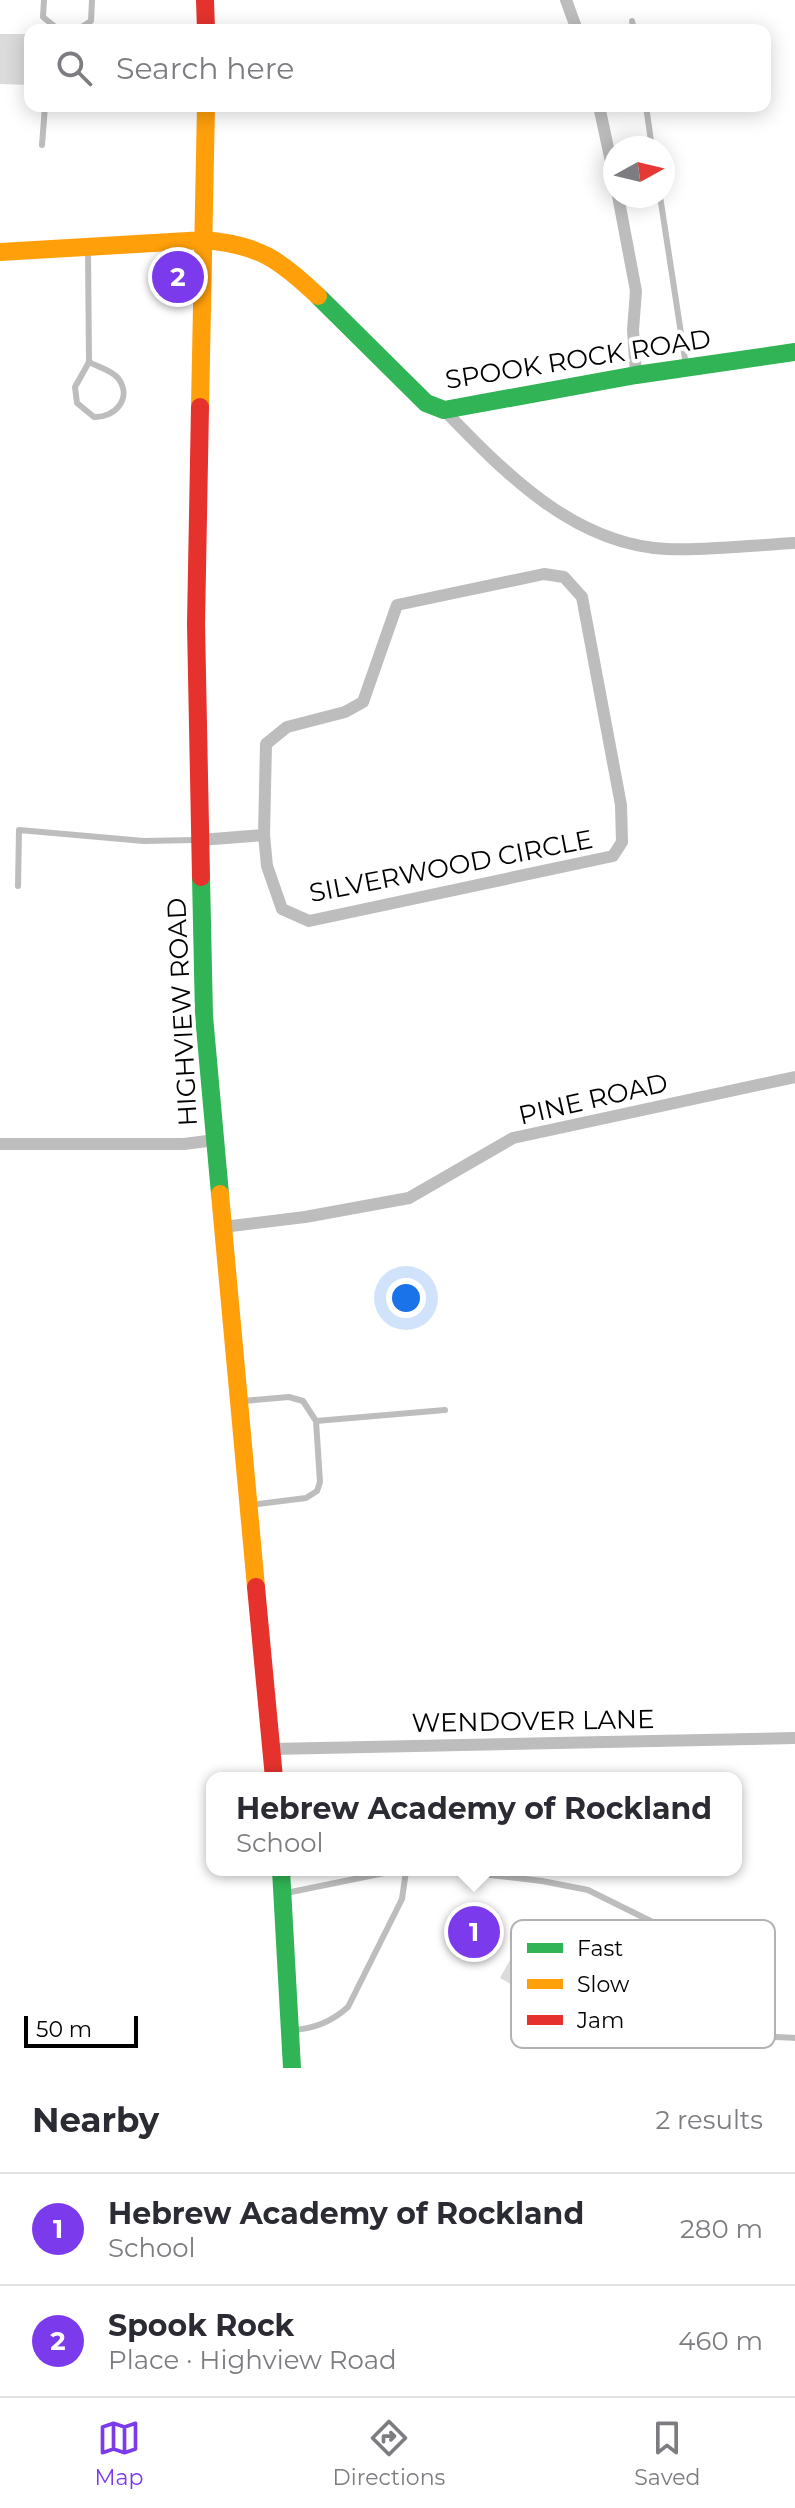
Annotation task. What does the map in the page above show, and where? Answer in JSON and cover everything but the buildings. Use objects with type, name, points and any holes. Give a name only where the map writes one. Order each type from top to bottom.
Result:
[{"type":"street","points":[[205,0],[206,24]]},
{"type":"street","points":[[566,0],[575,24]]},
{"type":"street","name":"HIGHVIEW ROAD","points":[[206,112],[196,624],[204,1016],[274,1772]]},
{"type":"street","points":[[600,112],[605,136]]},
{"type":"street","points":[[620,208],[636,291],[633,330],[636,375]]},
{"type":"street","name":"SPOOK ROCK ROAD","points":[[0,252],[205,240],[235,243],[266,252],[292,271],[426,403],[444,410],[636,375],[795,352]]},
{"type":"street","points":[[444,410],[499,467],[530,492],[561,514],[613,539],[665,549],[795,543]]},
{"type":"street","name":"SILVERWOOD CIRCLE","points":[[544,574],[564,577],[582,597],[621,805],[622,842],[613,856],[309,921],[282,909],[267,866],[264,835],[266,744],[287,727],[345,712],[363,702],[397,605],[544,574]]},
{"type":"street","points":[[200,840],[264,835]]},
{"type":"street","name":"PINE ROAD","points":[[223,1227],[305,1217],[409,1198],[513,1138],[795,1077]]},
{"type":"street","points":[[0,1144],[184,1144],[215,1140]]},
{"type":"street","name":"WENDOVER LANE","points":[[272,1749],[795,1738]]},
{"type":"street","points":[[282,1876],[292,2068]]},
{"type":"lane","points":[[44,0],[43,17],[52,24]]},
{"type":"lane","points":[[86,24],[91,21],[92,0]]},
{"type":"lane","points":[[42,145],[45,112]]},
{"type":"lane","points":[[647,112],[650,136]]},
{"type":"lane","points":[[662,208],[687,367]]},
{"type":"lane","points":[[88,247],[89,362],[75,395],[86,414],[102,418],[122,404],[123,387],[114,374],[89,362]]},
{"type":"lane","points":[[18,886],[19,830],[144,841],[200,840]]},
{"type":"lane","points":[[239,1401],[289,1397],[303,1401],[316,1421],[320,1482],[317,1491],[306,1498],[249,1505]]},
{"type":"lane","points":[[316,1421],[445,1410]]},
{"type":"lane","points":[[283,1894],[363,1876]]},
{"type":"lane","points":[[290,2030],[314,2027],[335,2019],[348,2007],[402,1899],[405,1876]]},
{"type":"lane","points":[[490,1876],[588,1890],[649,1920]]},
{"type":"lane","points":[[775,2036],[795,2038]]},
{"type":"traffic: fast","points":[[318,296],[426,403],[444,410],[636,375],[795,352]]},
{"type":"traffic: fast","points":[[201,877],[204,1016],[220,1194]]},
{"type":"traffic: fast","points":[[281,1876],[292,2068]]},
{"type":"traffic: slow","points":[[200,407],[206,112]]},
{"type":"traffic: slow","points":[[0,252],[205,240],[224,242],[267,256],[318,296]]},
{"type":"traffic: slow","points":[[220,1194],[256,1587]]},
{"type":"traffic: jam","points":[[205,0],[206,24]]},
{"type":"traffic: jam","points":[[200,407],[196,624],[201,877]]},
{"type":"traffic: jam","points":[[256,1587],[273,1772]]},
{"type":"place","name":"Spook Rock","points":[[178,277]]},
{"type":"place","name":"Hebrew Academy of Rockland","points":[[474,1932]]}]
